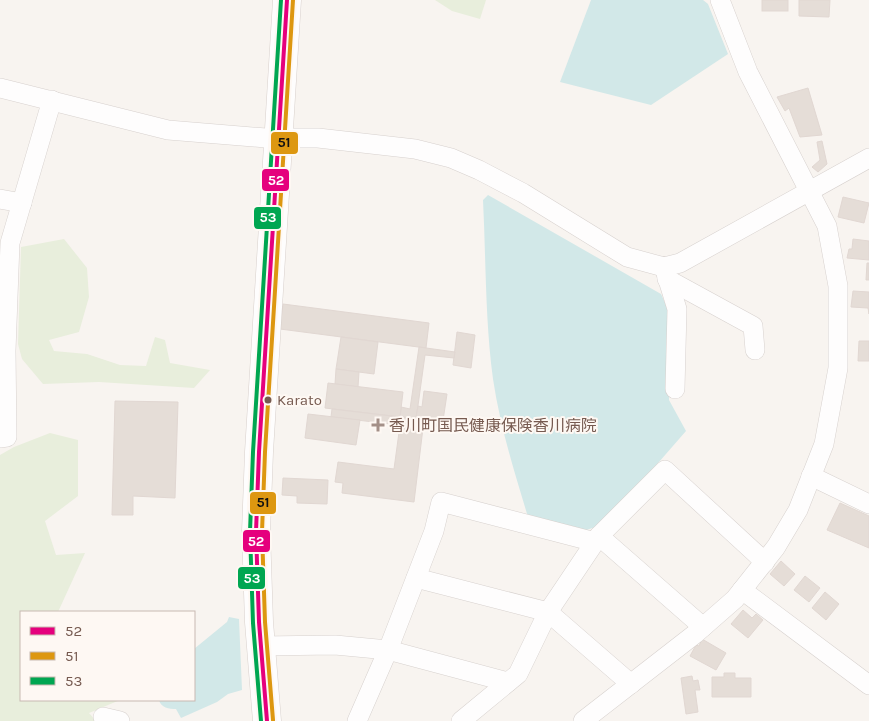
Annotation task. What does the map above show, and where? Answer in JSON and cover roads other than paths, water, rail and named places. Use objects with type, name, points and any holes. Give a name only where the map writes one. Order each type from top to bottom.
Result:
[{"type":"main road","points":[[267,721],[261,646],[256,532],[287,0]]},
{"type":"street","points":[[583,721],[735,600],[776,547],[798,510],[824,444],[838,368],[838,286],[826,226],[748,72],[720,0]]},
{"type":"street","points":[[0,88],[168,130],[279,138],[318,138],[415,149],[451,158],[523,193],[627,257],[666,273],[753,326],[755,350]]},
{"type":"street","points":[[0,438],[7,437],[3,352],[4,278],[10,243],[52,100]]},
{"type":"street","points":[[666,273],[680,263],[869,158]]},
{"type":"street","points":[[0,199],[22,203]]},
{"type":"street","points":[[666,273],[677,309],[675,389]]},
{"type":"street","points":[[461,721],[518,674],[548,612],[597,539],[665,470],[765,562]]},
{"type":"street","points":[[811,476],[869,504]]},
{"type":"street","points":[[356,721],[388,650],[416,578],[434,531],[441,502],[597,539],[703,627]]},
{"type":"street","points":[[416,578],[548,612],[631,684]]},
{"type":"street","points":[[742,590],[869,685]]},
{"type":"street","points":[[261,646],[335,645],[388,650],[508,682]]},
{"type":"place","name":"Karato","points":[[268,400]]},
{"type":"place","name":"香川町国民健康保険香川病院","points":[[378,425]]}]
